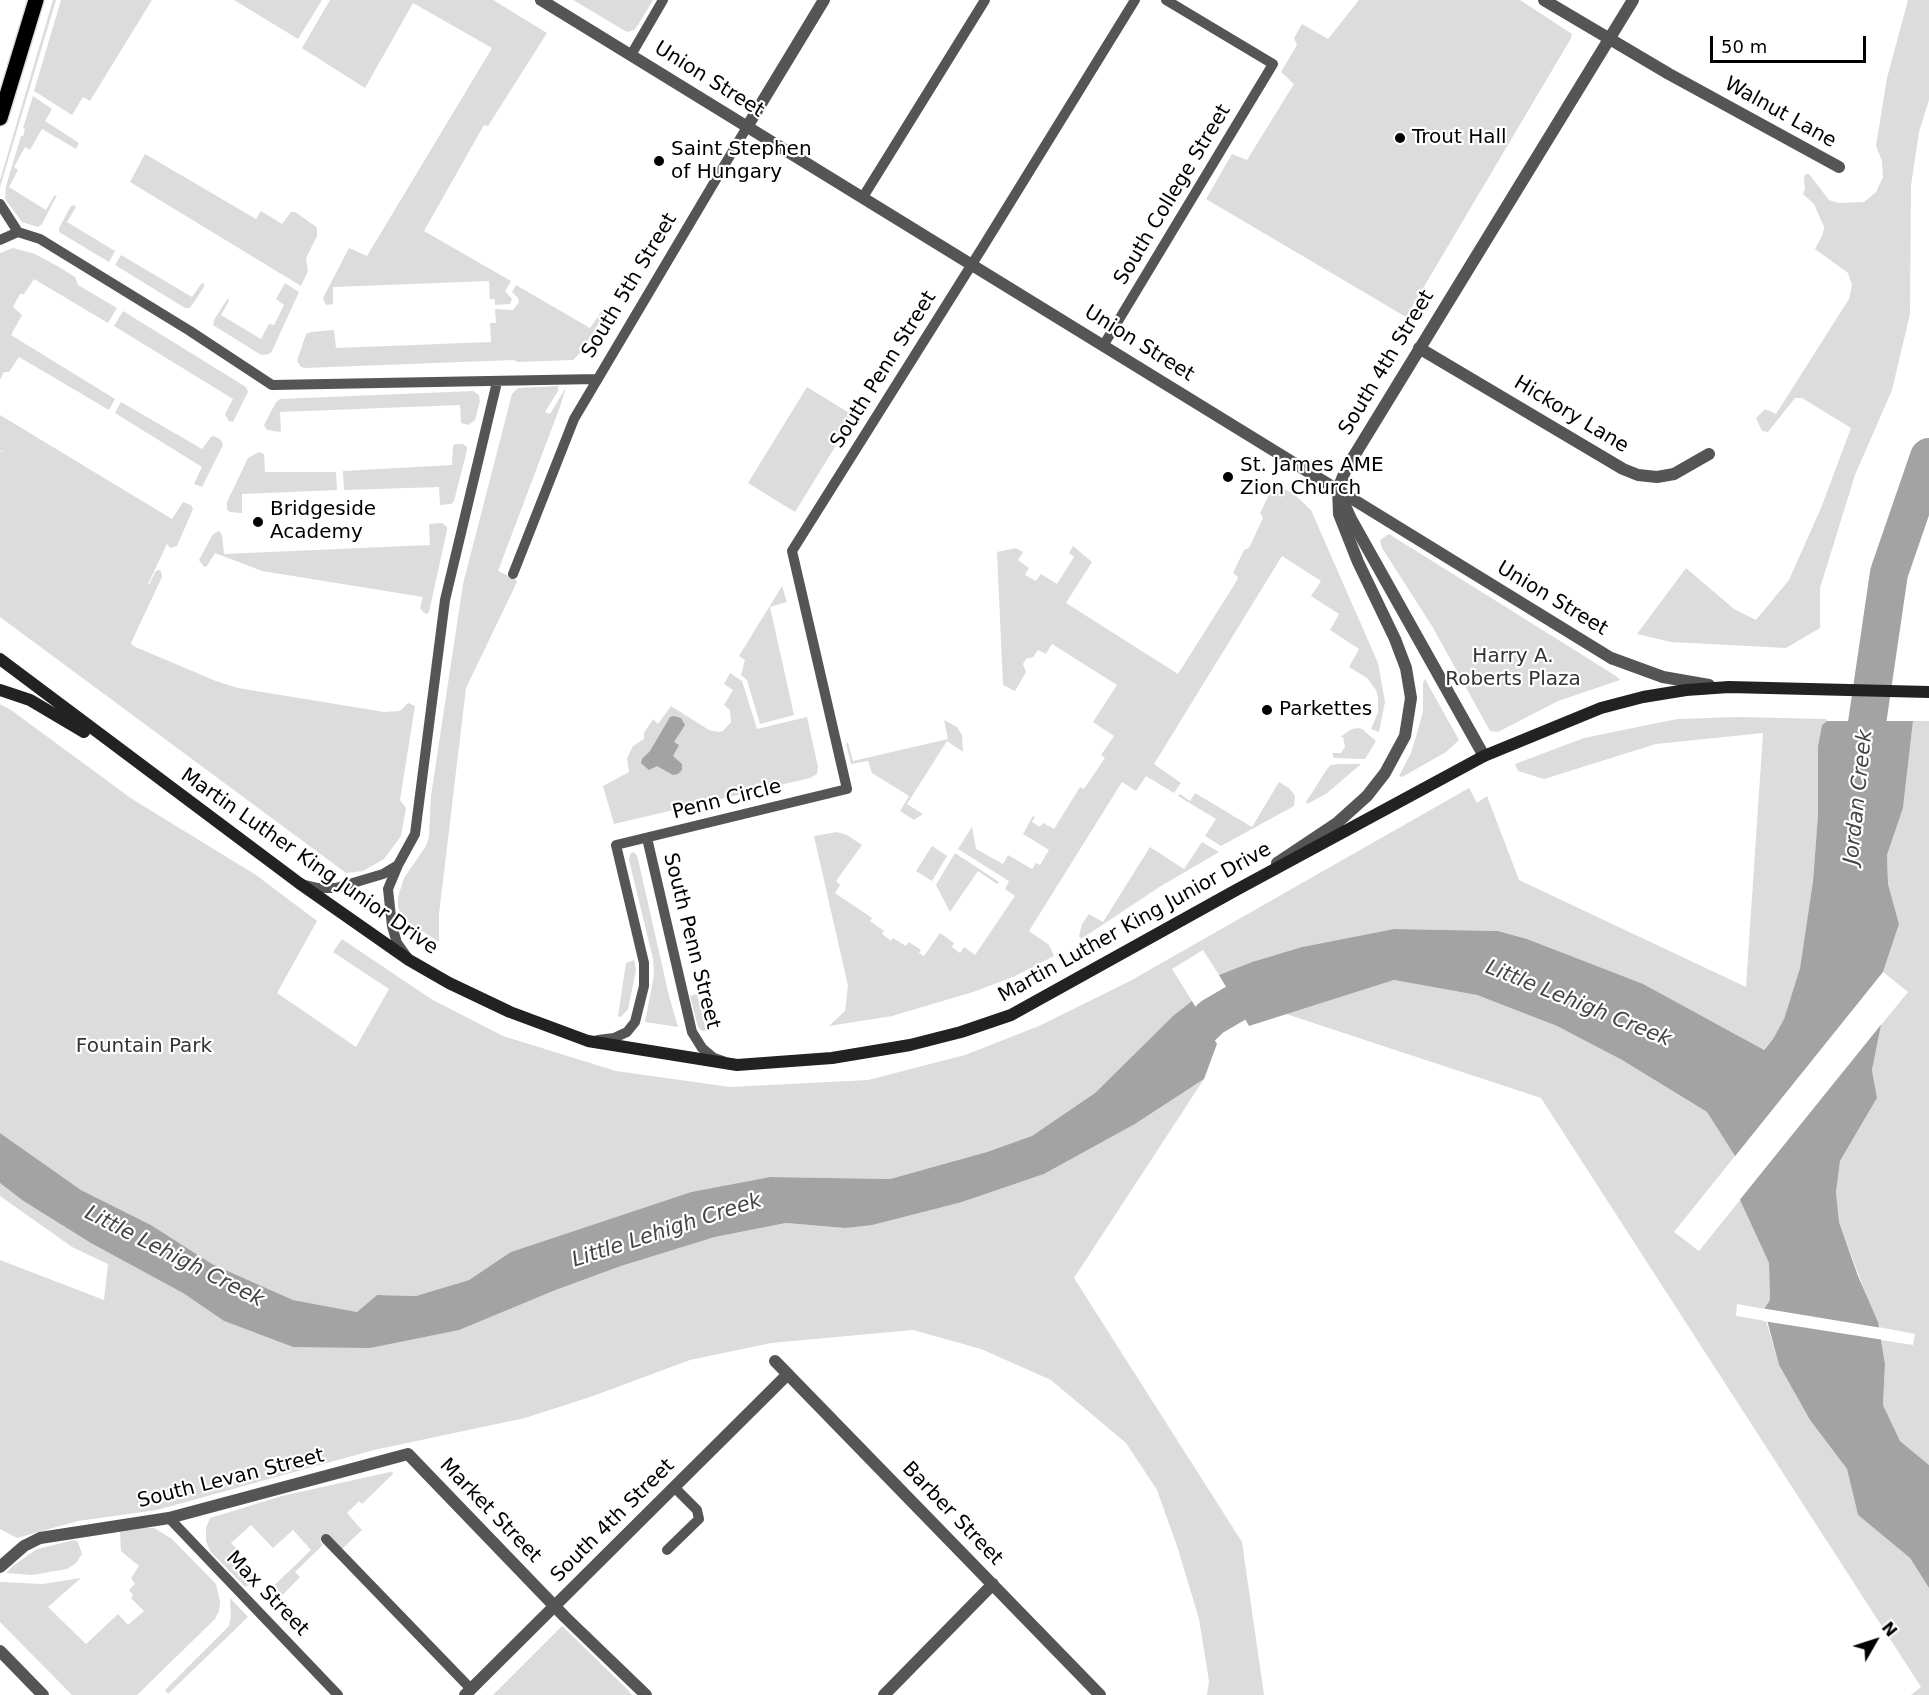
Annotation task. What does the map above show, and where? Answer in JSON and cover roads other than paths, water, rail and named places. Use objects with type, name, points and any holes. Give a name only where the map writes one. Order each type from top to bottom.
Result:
[{"type":"main road","points":[[0,118],[36,0]]},
{"type":"main road","name":"Martin Luther King Junior Drive","points":[[0,658],[299,884],[410,960],[449,983],[510,1012],[588,1041],[737,1065],[832,1058],[910,1045],[961,1032],[1011,1015],[1484,756],[1600,708],[1675,691],[1730,687],[1928,692]]},
{"type":"main road","points":[[0,690],[30,700],[146,770]]},
{"type":"street","name":"Union Street","points":[[541,0],[1611,658],[1663,677],[1696,684],[1730,687]]},
{"type":"street","name":"South 5th Street","points":[[747,126],[824,0]]},
{"type":"street","name":"Walnut Lane","points":[[1544,0],[1608,39],[1839,167]]},
{"type":"street","name":"South 4th Street","points":[[1338,489],[1346,469],[1633,0]]},
{"type":"street","name":"Hickory Lane","points":[[1419,348],[1638,476],[1658,477],[1674,474],[1709,454]]},
{"type":"street","points":[[1338,489],[1351,519],[1484,756]]},
{"type":"street","points":[[1238,889],[1337,823],[1367,796],[1385,773],[1405,736],[1411,698],[1406,668],[1339,514],[1338,489]]},
{"type":"street","name":"Barber Street","points":[[775,1361],[1100,1695]]},
{"type":"street","name":"South 4th Street","points":[[468,1692],[788,1374]]},
{"type":"street","name":"South Levan Street","points":[[0,1567],[24,1546],[40,1538],[169,1518],[408,1454]]},
{"type":"street","name":"Market Street","points":[[408,1454],[555,1606],[646,1695]]},
{"type":"street","points":[[884,1695],[993,1584]]},
{"type":"street","points":[[0,1651],[43,1695]]},
{"type":"lane","points":[[631,55],[663,0]]},
{"type":"lane","points":[[862,197],[985,0]]},
{"type":"lane","name":"South Penn Street","points":[[847,789],[792,551],[1135,0]]},
{"type":"lane","name":"South College Street","points":[[1103,346],[1273,64],[1166,0]]},
{"type":"lane","name":"South 5th Street","points":[[513,574],[574,419],[747,126]]},
{"type":"lane","points":[[0,204],[18,232],[40,239],[190,331],[272,385],[597,379]]},
{"type":"lane","points":[[0,240],[18,232]]},
{"type":"lane","points":[[410,960],[398,943],[392,926],[388,890],[398,865],[415,834],[445,600],[497,382]]},
{"type":"lane","name":"Penn Circle","points":[[588,1041],[614,1038],[627,1032],[635,1022],[644,986],[644,963],[616,845],[847,789]]},
{"type":"lane","name":"South Penn Street","points":[[647,838],[692,1032],[702,1048],[714,1058],[737,1065]]},
{"type":"lane","points":[[299,884],[318,888],[336,888],[383,874],[398,865]]},
{"type":"lane","points":[[667,1550],[699,1520],[697,1510],[674,1487]]},
{"type":"lane","name":"Max Street","points":[[169,1518],[338,1695]]},
{"type":"lane","points":[[326,1539],[468,1692]]},
{"type":"water","points":[[670,717],[681,718],[685,725],[674,742],[679,745],[673,756],[682,764],[682,770],[673,775],[657,766],[649,770],[641,763],[642,759],[650,751]]},
{"type":"water","points":[[1827,721],[1913,721],[1903,808],[1887,855],[1888,884],[1899,924],[1883,972],[1881,1025],[1872,1070],[1877,1098],[1840,1161],[1836,1192],[1839,1222],[1858,1276],[1878,1322],[1885,1364],[1883,1405],[1900,1441],[1929,1465],[1929,1588],[1910,1558],[1858,1515],[1847,1469],[1810,1420],[1779,1365],[1764,1309],[1770,1300],[1769,1263],[1740,1200],[1735,1156],[1707,1112],[1622,1060],[1557,1026],[1477,995],[1394,980],[1249,1026],[1219,975],[1302,947],[1394,929],[1498,931],[1527,939],[1643,984],[1764,1050],[1784,1019],[1800,968],[1813,881],[1818,815],[1818,746],[1822,725]]},
{"type":"water","points":[[1192,1001],[1217,1044],[1204,1079],[1135,1124],[1044,1174],[962,1202],[872,1225],[845,1228],[786,1223],[715,1237],[621,1266],[459,1330],[370,1348],[293,1347],[224,1321],[183,1293],[91,1243],[22,1200],[0,1183],[0,1133],[81,1190],[151,1225],[212,1264],[293,1300],[357,1312],[377,1295],[416,1296],[469,1280],[511,1252],[691,1192],[770,1177],[890,1179],[987,1152],[1032,1136],[1095,1093],[1174,1015]]},
{"type":"waterway","name":"Jordan Creek","points":[[1860,771],[1889,573],[1929,457]]},
{"type":"waterway","name":"Little Lehigh Creek","points":[[1168,1059],[1212,1017],[1260,989],[1280,983]]},
{"type":"place","name":"Trout Hall","points":[[1400,138]]},
{"type":"place","name":"Saint Stephen of Hungary","points":[[659,161]]},
{"type":"place","name":"St. James AME Zion Church","points":[[1228,477]]},
{"type":"place","name":"Bridgeside Academy","points":[[258,522]]},
{"type":"place","name":"Parkettes","points":[[1267,710]]},
{"type":"park label","name":"Harry A. Roberts Plaza","points":[[1513,668]]},
{"type":"park label","name":"Fountain Park","points":[[144,1047]]}]
